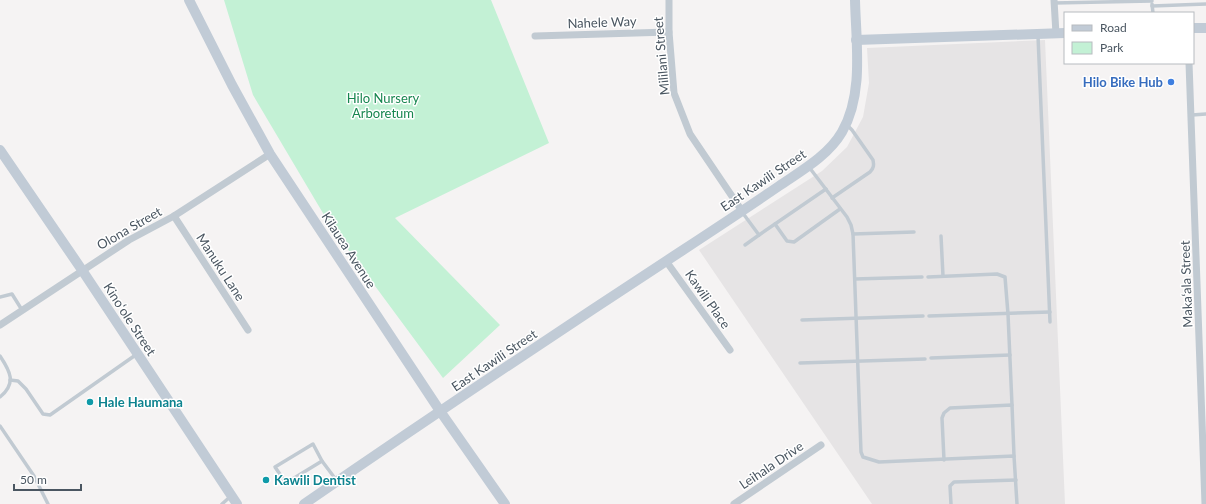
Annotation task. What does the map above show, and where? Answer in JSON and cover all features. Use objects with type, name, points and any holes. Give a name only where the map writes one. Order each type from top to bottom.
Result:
[{"type":"street","name":"Kilauea Avenue","points":[[189,0],[232,86],[270,154],[440,411],[505,504]]},
{"type":"street","name":"Mililani Street","points":[[669,0],[674,93],[690,134],[742,211]]},
{"type":"street","name":"East Kawili Street","points":[[304,504],[440,411],[808,166],[837,139],[846,124],[852,106],[856,87],[855,0]]},
{"type":"street","points":[[856,40],[1060,33],[1054,2]]},
{"type":"street","points":[[1194,28],[1206,28]]},
{"type":"street","name":"Nahele Way","points":[[535,36],[670,32]]},
{"type":"street","name":"Maka‘ala Street","points":[[1189,64],[1204,372],[1205,504]]},
{"type":"street","name":"Kinoʻole Street","points":[[0,150],[82,270],[234,500]]},
{"type":"street","name":"Olona Street","points":[[0,325],[129,240],[174,216],[270,154]]},
{"type":"street","name":"Manuku Lane","points":[[174,216],[248,330]]},
{"type":"street","name":"Kawili Place","points":[[666,261],[730,350]]},
{"type":"street","name":"Leihala Drive","points":[[734,504],[821,445]]},
{"type":"lane","points":[[1054,2],[1153,0],[1153,12]]},
{"type":"lane","points":[[1152,6],[1206,4]]},
{"type":"lane","points":[[1038,34],[1050,322]]},
{"type":"lane","points":[[1192,115],[1206,114]]},
{"type":"lane","points":[[832,198],[870,172],[874,165],[874,160],[846,124]]},
{"type":"lane","points":[[808,166],[851,225],[853,234],[861,452],[864,458],[879,462],[1014,456]]},
{"type":"lane","points":[[745,246],[826,189]]},
{"type":"lane","points":[[775,224],[787,241],[794,242],[840,209]]},
{"type":"lane","points":[[742,211],[759,235]]},
{"type":"lane","points":[[853,234],[914,232]]},
{"type":"lane","points":[[941,236],[943,276]]},
{"type":"lane","points":[[928,277],[997,274],[1005,277],[1014,456],[1018,504]]},
{"type":"lane","points":[[855,279],[922,277]]},
{"type":"lane","points":[[0,297],[12,294],[22,310]]},
{"type":"lane","points":[[929,316],[1050,312]]},
{"type":"lane","points":[[802,320],[923,316]]},
{"type":"lane","points":[[10,380],[18,381],[26,389],[43,414],[50,415],[138,354]]},
{"type":"lane","points":[[931,358],[1010,355]]},
{"type":"lane","points":[[0,356],[9,371],[10,380],[7,389],[0,397]]},
{"type":"lane","points":[[800,363],[925,359]]},
{"type":"lane","points":[[944,460],[942,418],[947,410],[950,408],[1012,405]]},
{"type":"lane","points":[[0,426],[34,476],[48,504]]},
{"type":"lane","points":[[322,461],[286,483],[274,467],[313,444],[322,461],[337,481]]},
{"type":"lane","points":[[951,504],[950,486],[954,482],[1016,480]]},
{"type":"lane","points":[[222,504],[234,500]]},
{"type":"shaded area","points":[[1045,40],[1065,504],[872,504],[699,250],[822,171],[847,147],[863,117],[869,83],[867,48]]},
{"type":"green space","name":"Hilo Nursery Arboretum","points":[[224,0],[491,0],[549,143],[395,218],[500,325],[443,378],[330,225],[253,95]]},
{"type":"place","name":"Hilo Bike Hub","points":[[1171,82]]},
{"type":"place","name":"Hale Haumana","points":[[90,402]]},
{"type":"place","name":"Kawili Dentist","points":[[266,480]]}]
